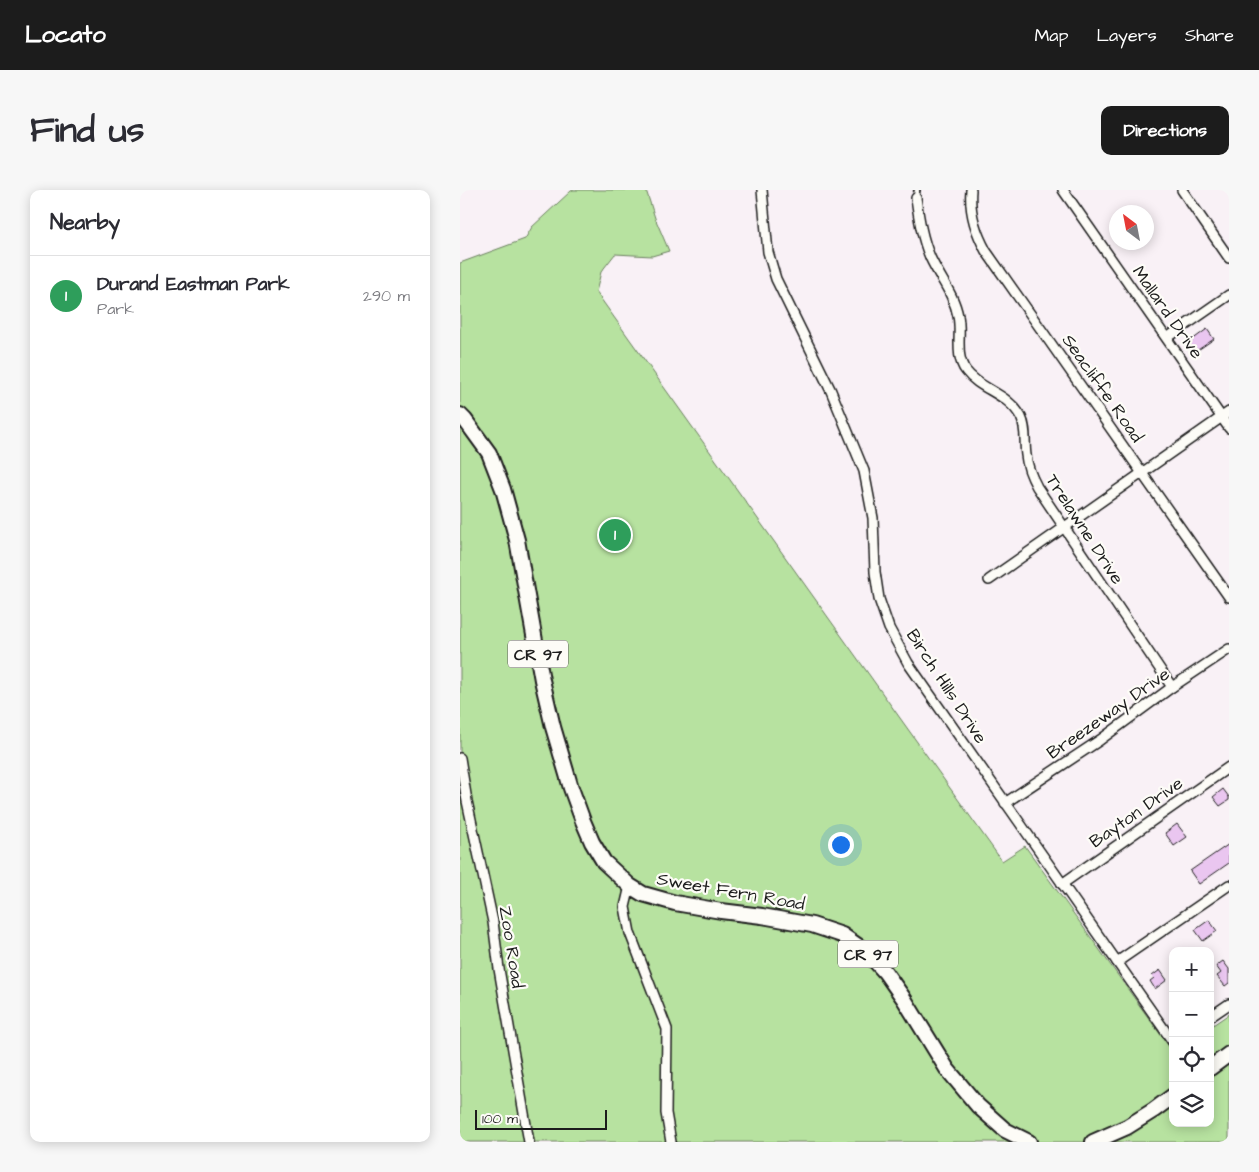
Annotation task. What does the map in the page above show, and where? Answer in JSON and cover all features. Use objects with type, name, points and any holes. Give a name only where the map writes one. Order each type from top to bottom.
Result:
[{"type":"main road","name":"Sweet Fern Road","points":[[460,415],[489,453],[503,489],[517,540],[542,680],[553,727],[582,821],[604,862],[630,886],[643,894],[675,903],[812,925],[842,935],[868,953],[885,972],[947,1069],[978,1106],[1005,1130],[1029,1142]]},
{"type":"main road","points":[[1214,1065],[1229,1054]]},
{"type":"main road","points":[[1093,1142],[1127,1127],[1169,1099]]},
{"type":"street","name":"Birch Hills Drive","points":[[762,190],[768,252],[776,279],[831,392],[864,471],[873,518],[875,572],[879,599],[889,628],[908,663],[1169,1037]]},
{"type":"street","name":"Seacliffe Road","points":[[971,190],[972,214],[977,233],[986,251],[1229,597]]},
{"type":"street","name":"Mallard Drive","points":[[1063,190],[1167,338],[1225,415],[1229,428]]},
{"type":"street","points":[[1184,191],[1229,258]]},
{"type":"street","name":"Trelawne Drive","points":[[917,194],[919,224],[925,246],[956,308],[960,327],[961,362],[970,376],[1010,403],[1019,414],[1025,429],[1026,455],[1032,477],[1063,528],[1172,687]]},
{"type":"street","points":[[1167,338],[1229,295]]},
{"type":"street","points":[[989,580],[1225,415]]},
{"type":"street","name":"Breezeway Drive","points":[[1005,803],[1100,740],[1172,687],[1229,649]]},
{"type":"street","name":"Zoo Road","points":[[460,758],[463,802],[493,922],[499,969],[529,1142]]},
{"type":"street","name":"Bayton Drive","points":[[1062,884],[1229,767]]},
{"type":"street","points":[[1116,962],[1229,885]]},
{"type":"street","points":[[630,886],[625,907],[630,933],[667,1029],[666,1113],[671,1142]]},
{"type":"street","points":[[1214,1014],[1229,1004]]},
{"type":"green space","points":[[646,190],[669,251],[652,256],[615,254],[601,272],[596,292],[1002,861],[1025,846],[1169,1046],[1169,1127],[1214,1127],[1214,1024],[1229,1014],[1229,1142],[460,1142],[460,263],[525,239],[532,227],[571,191]]},
{"type":"building","points":[[1207,329],[1214,339],[1195,352],[1188,343]]},
{"type":"building","points":[[1223,789],[1229,800],[1220,806],[1213,797]]},
{"type":"building","points":[[1177,824],[1187,837],[1174,846],[1165,833]]},
{"type":"building","points":[[1229,844],[1229,863],[1199,884],[1190,871]]},
{"type":"building","points":[[1209,920],[1217,931],[1203,941],[1195,930]]},
{"type":"building","points":[[1223,961],[1229,969],[1229,983],[1225,986],[1217,976],[1221,973],[1216,966]]},
{"type":"building","points":[[1160,970],[1167,980],[1155,989],[1150,981],[1154,978],[1152,976]]},
{"type":"place","name":"Durand Eastman Park","points":[[615,535]]}]
